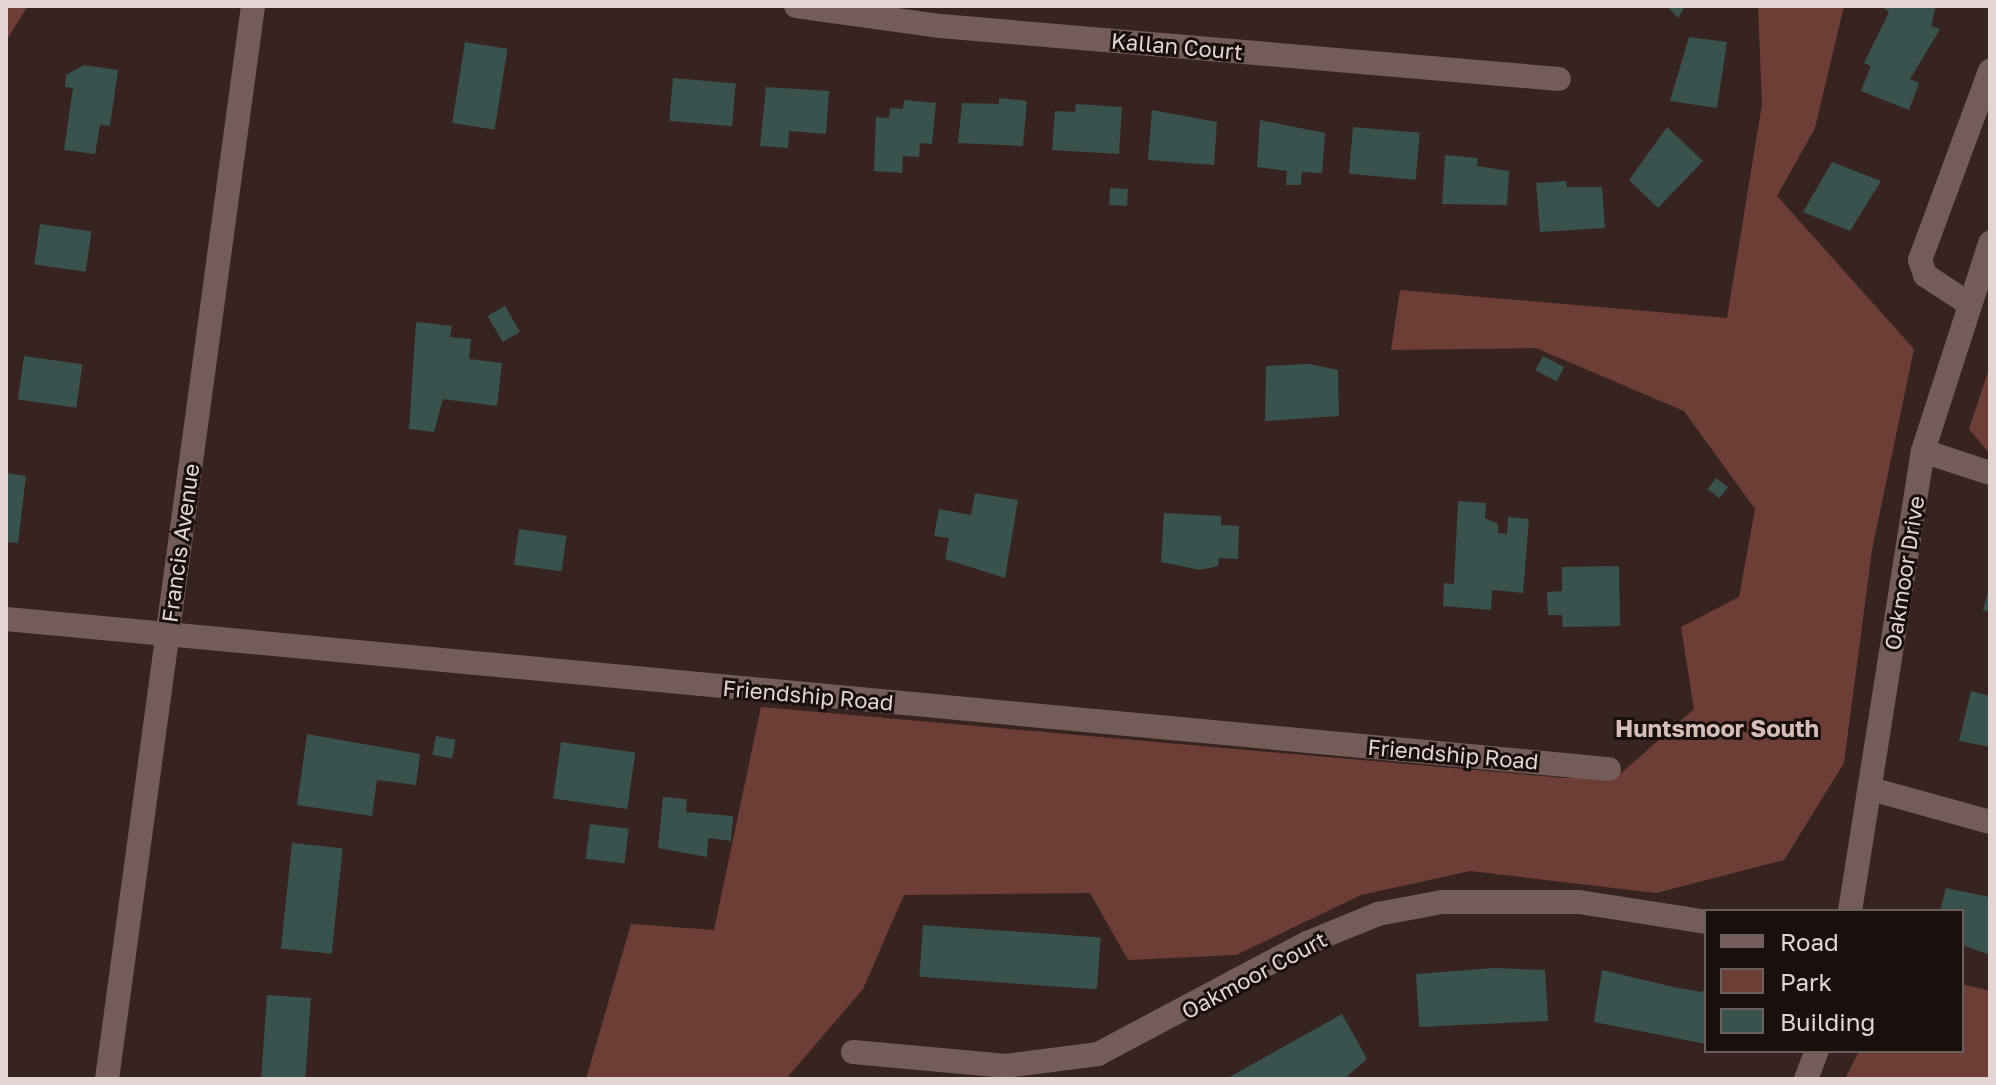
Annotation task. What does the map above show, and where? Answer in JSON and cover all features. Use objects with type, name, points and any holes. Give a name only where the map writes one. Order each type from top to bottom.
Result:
[{"type":"street","name":"Francis Avenue","points":[[107,1079],[253,6]]},
{"type":"street","name":"Kallan Court","points":[[796,6],[941,26],[1559,79]]},
{"type":"street","points":[[1966,302],[1939,288],[1920,260],[1990,71]]},
{"type":"street","name":"Oakmoor Drive","points":[[1850,909],[1923,451],[1966,302],[1990,243]]},
{"type":"street","points":[[1923,451],[1990,473]]},
{"type":"street","name":"Friendship Road","points":[[6,619],[1609,769]]},
{"type":"street","points":[[1871,789],[1990,822]]},
{"type":"street","name":"Oakmoor Court","points":[[853,1052],[1006,1066],[1098,1054],[1307,943],[1378,914],[1442,902],[1579,902],[1704,922]]},
{"type":"street","points":[[1806,1079],[1816,1053]]},
{"type":"green space","points":[[6,6],[28,6],[6,41]]},
{"type":"green space","points":[[1758,6],[1844,6],[1815,128],[1777,196],[1914,349],[1872,550],[1844,763],[1784,860],[1656,893],[1470,871],[1361,895],[1236,955],[1128,960],[1090,893],[904,895],[863,989],[786,1079],[586,1079],[631,924],[714,930],[761,707],[1565,778],[1619,775],[1694,709],[1681,627],[1739,597],[1755,509],[1684,411],[1536,348],[1391,350],[1400,290],[1727,318],[1762,104]]},
{"type":"green space","points":[[1990,366],[1990,454],[1969,429]]},
{"type":"green space","points":[[1964,984],[1990,991],[1990,1079],[1845,1079],[1858,1053],[1964,1053]]},
{"type":"building","points":[[1667,6],[1685,6],[1678,18]]},
{"type":"building","points":[[1882,6],[1936,6],[1931,26],[1940,29],[1910,79],[1919,83],[1909,110],[1861,91],[1871,66],[1864,63],[1889,12]]},
{"type":"building","points":[[1689,37],[1727,42],[1717,108],[1670,101]]},
{"type":"building","points":[[465,42],[507,49],[495,130],[452,123]]},
{"type":"building","points":[[84,65],[118,70],[110,126],[100,125],[95,154],[64,150],[73,88],[65,87],[66,75]]},
{"type":"building","points":[[673,78],[736,83],[732,126],[669,121]]},
{"type":"building","points":[[766,87],[829,91],[826,134],[789,131],[788,148],[760,146]]},
{"type":"building","points":[[999,98],[1027,101],[1023,146],[958,143],[962,103],[999,104]]},
{"type":"building","points":[[904,100],[936,103],[932,144],[920,143],[919,157],[903,156],[902,173],[874,171],[876,117],[889,118],[890,108],[903,109]]},
{"type":"building","points":[[1076,104],[1122,107],[1119,154],[1052,150],[1055,111],[1075,112]]},
{"type":"building","points":[[1152,110],[1217,122],[1214,165],[1148,160]]},
{"type":"building","points":[[1260,120],[1325,133],[1322,173],[1302,172],[1301,185],[1286,185],[1287,171],[1257,167]]},
{"type":"building","points":[[1353,127],[1420,133],[1416,180],[1349,174]]},
{"type":"building","points":[[1667,127],[1703,161],[1658,208],[1629,180]]},
{"type":"building","points":[[1445,155],[1478,158],[1477,166],[1509,171],[1507,205],[1442,204]]},
{"type":"building","points":[[1832,162],[1881,181],[1850,231],[1803,212]]},
{"type":"building","points":[[1566,181],[1567,187],[1602,187],[1605,228],[1540,232],[1536,183]]},
{"type":"building","points":[[1110,188],[1128,189],[1127,206],[1109,205]]},
{"type":"building","points":[[40,224],[91,231],[86,272],[34,265]]},
{"type":"building","points":[[505,306],[520,332],[503,342],[488,316]]},
{"type":"building","points":[[416,322],[452,326],[450,337],[471,339],[469,359],[502,363],[497,406],[443,399],[434,432],[409,429]]},
{"type":"building","points":[[24,356],[82,364],[76,408],[18,400]]},
{"type":"building","points":[[1543,356],[1564,367],[1557,381],[1535,370]]},
{"type":"building","points":[[1309,364],[1338,370],[1339,416],[1265,421],[1266,366]]},
{"type":"building","points":[[6,473],[26,476],[18,543],[6,542]]},
{"type":"building","points":[[1716,478],[1728,487],[1720,498],[1708,489]]},
{"type":"building","points":[[975,493],[1018,500],[1005,578],[945,559],[949,538],[934,536],[939,509],[971,515]]},
{"type":"building","points":[[1458,501],[1486,503],[1485,518],[1498,524],[1498,533],[1507,534],[1508,517],[1529,519],[1523,593],[1492,590],[1491,610],[1443,606],[1444,583],[1454,584]]},
{"type":"building","points":[[1164,513],[1221,516],[1221,525],[1239,526],[1238,559],[1219,558],[1218,566],[1200,570],[1161,562]]},
{"type":"building","points":[[519,529],[567,536],[562,571],[514,565]]},
{"type":"building","points":[[1619,566],[1620,626],[1563,627],[1562,615],[1548,615],[1547,592],[1562,591],[1562,567]]},
{"type":"building","points":[[1990,588],[1990,612],[1983,610]]},
{"type":"building","points":[[1971,691],[1990,696],[1990,747],[1959,741]]},
{"type":"building","points":[[307,734],[420,754],[416,785],[377,780],[372,816],[297,805]]},
{"type":"building","points":[[436,736],[456,740],[452,758],[432,755]]},
{"type":"building","points":[[561,742],[635,752],[627,809],[553,798]]},
{"type":"building","points":[[663,797],[687,799],[686,812],[733,816],[731,841],[708,838],[707,857],[658,848]]},
{"type":"building","points":[[590,824],[629,829],[624,863],[586,859]]},
{"type":"building","points":[[292,843],[343,848],[332,954],[281,948]]},
{"type":"building","points":[[1946,888],[1990,897],[1990,955],[1964,946],[1964,909],[1941,909]]},
{"type":"building","points":[[923,925],[1101,937],[1097,989],[919,977]]},
{"type":"building","points":[[1494,968],[1545,970],[1548,1021],[1419,1027],[1416,974]]},
{"type":"building","points":[[1602,970],[1678,988],[1703,992],[1704,989],[1704,1044],[1594,1022]]},
{"type":"building","points":[[267,995],[311,998],[305,1079],[261,1078]]},
{"type":"building","points":[[1342,1014],[1367,1059],[1344,1079],[1226,1079]]},
{"type":"district","name":"Huntsmoor South","points":[[1717,728]]}]
